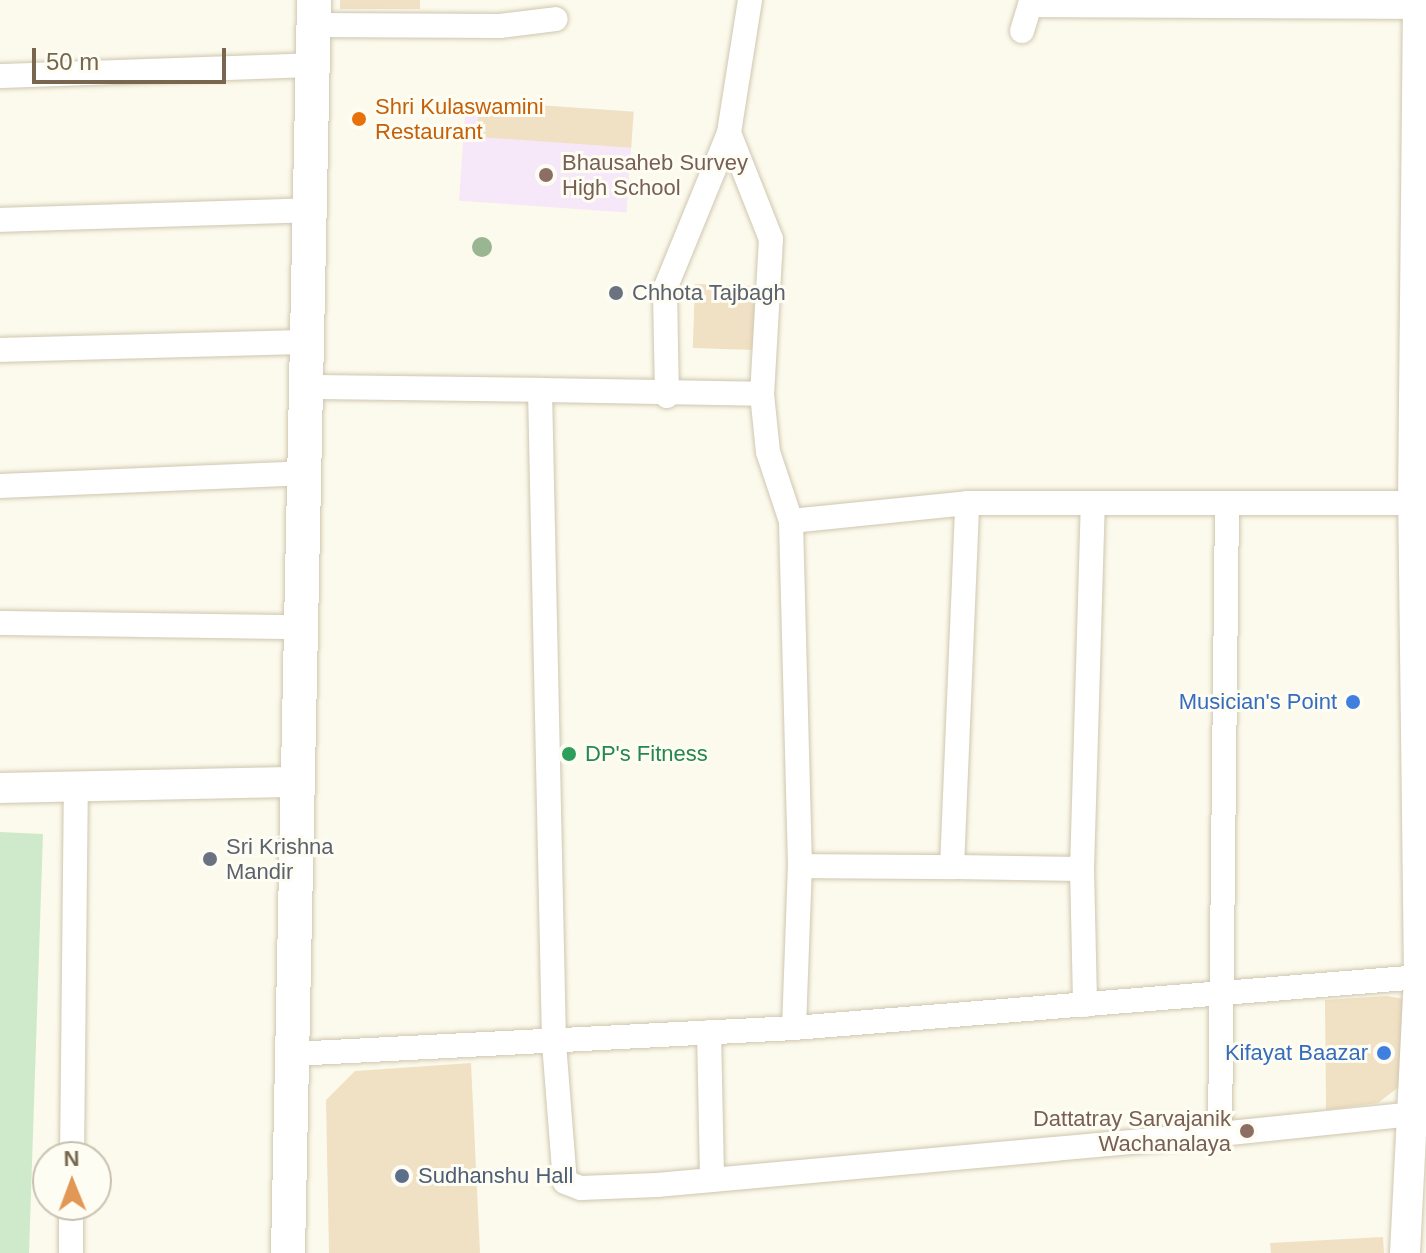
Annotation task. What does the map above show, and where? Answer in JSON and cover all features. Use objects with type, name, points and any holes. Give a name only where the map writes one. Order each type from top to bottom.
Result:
[{"type":"main road","points":[[288,1253],[298,782],[309,473],[314,12]]},
{"type":"street","points":[[667,396],[665,289],[729,133],[750,0]]},
{"type":"street","points":[[1022,31],[1030,5],[1418,3],[1413,503],[1419,977],[1415,1114],[1405,1253]]},
{"type":"street","points":[[314,12],[500,26],[556,19]]},
{"type":"street","points":[[0,76],[314,65]]},
{"type":"street","points":[[729,133],[771,239],[762,394],[768,452],[791,521],[800,866],[794,1028]]},
{"type":"street","points":[[0,220],[313,210]]},
{"type":"street","points":[[0,350],[310,342]]},
{"type":"street","points":[[310,387],[540,390],[667,396],[762,394]]},
{"type":"street","points":[[540,390],[554,1043],[565,1182],[581,1188],[712,1180],[1415,1114]]},
{"type":"street","points":[[0,486],[309,473]]},
{"type":"street","points":[[791,521],[967,503],[1413,503]]},
{"type":"street","points":[[952,867],[967,503]]},
{"type":"street","points":[[1085,1005],[1082,869],[1093,503]]},
{"type":"street","points":[[1220,1134],[1227,503]]},
{"type":"street","points":[[0,623],[304,627]]},
{"type":"street","points":[[0,788],[298,782]]},
{"type":"street","points":[[72,1141],[76,787]]},
{"type":"street","points":[[800,866],[1082,869]]},
{"type":"street","points":[[293,1054],[554,1043],[794,1028],[1419,977]]},
{"type":"street","points":[[709,1032],[712,1180]]},
{"type":"street","points":[[71,1221],[71,1253]]},
{"type":"shaded area","name":"Bhausaheb Survey High School","points":[[466,100],[634,112],[627,212],[459,201]]},
{"type":"green space","points":[[0,832],[43,834],[29,1253],[0,1253]]},
{"type":"building","points":[[340,0],[420,0],[420,9],[340,9]]},
{"type":"building","points":[[479,101],[634,112],[631,148],[476,137]]},
{"type":"building","points":[[695,284],[755,286],[753,350],[693,348]]},
{"type":"building","points":[[1387,996],[1404,999],[1405,1082],[1378,1103],[1326,1110],[1325,1000]]},
{"type":"building","name":"Sudhanshu Hall","points":[[471,1063],[480,1253],[329,1253],[326,1100],[355,1071]]},
{"type":"building","points":[[1383,1237],[1384,1253],[1271,1253],[1270,1243]]},
{"type":"place","name":"Shri Kulaswamini Restaurant","points":[[359,119]]},
{"type":"place","name":"Bhausaheb Survey High School","points":[[546,175]]},
{"type":"place","name":"Chhota Tajbagh","points":[[616,293]]},
{"type":"place","name":"Musician's Point","points":[[1353,702]]},
{"type":"place","name":"DP's Fitness","points":[[569,754]]},
{"type":"place","name":"Sri Krishna Mandir","points":[[210,859]]},
{"type":"place","name":"Kifayat Baazar","points":[[1384,1053]]},
{"type":"place","name":"Dattatray Sarvajanik Wachanalaya","points":[[1247,1131]]},
{"type":"place","name":"Sudhanshu Hall","points":[[402,1176]]}]
